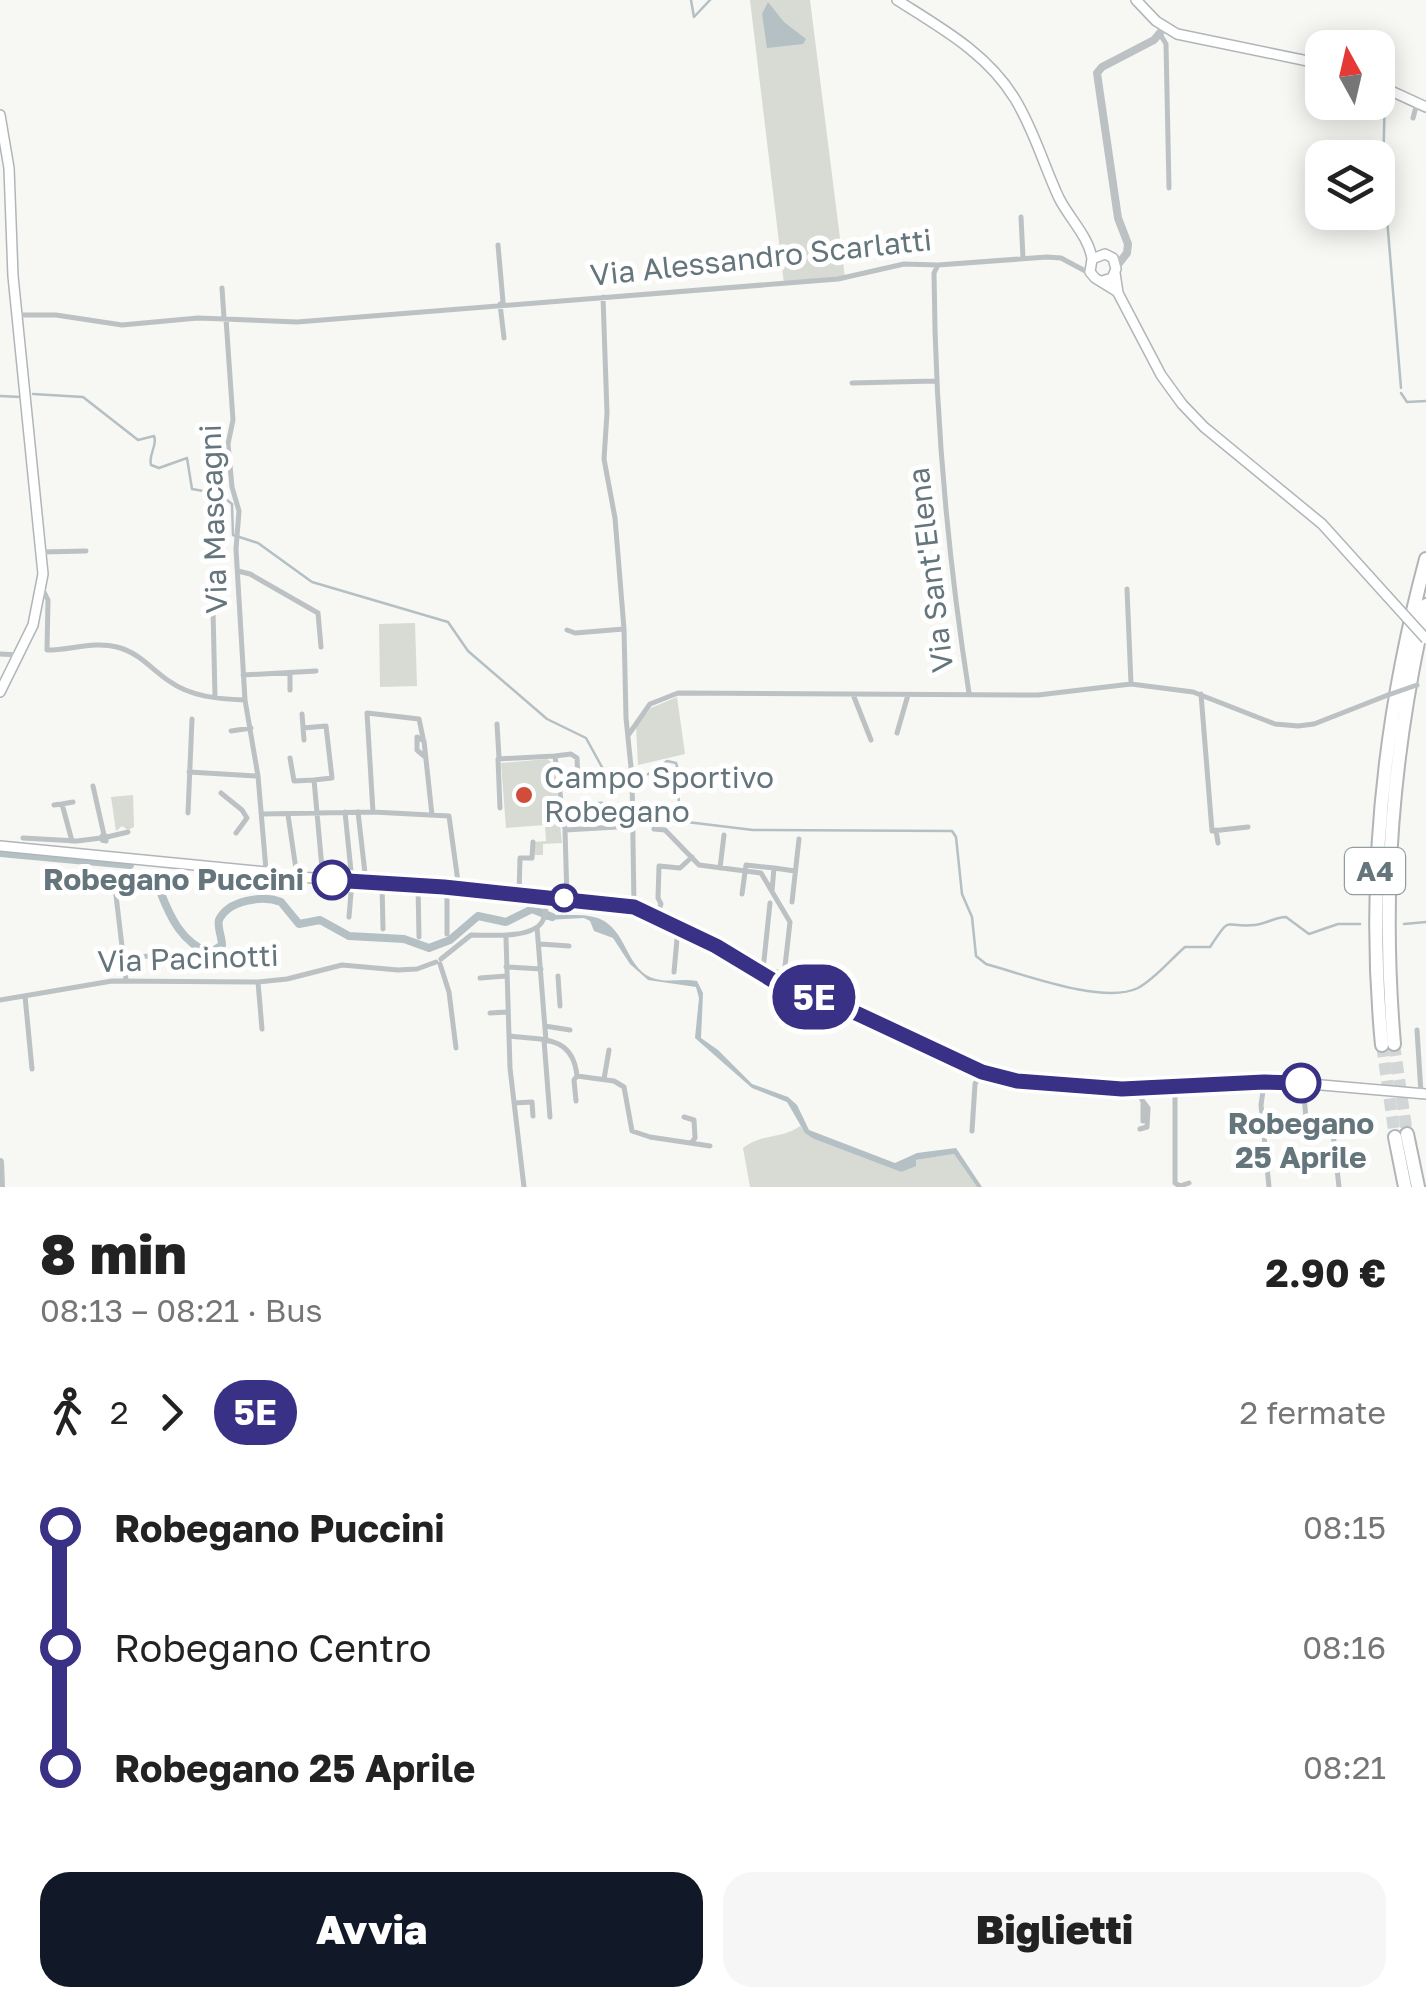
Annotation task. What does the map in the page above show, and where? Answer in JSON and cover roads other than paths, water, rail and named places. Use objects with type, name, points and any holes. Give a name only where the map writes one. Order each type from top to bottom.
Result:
[{"type":"highway","name":"A4","points":[[1426,559],[1396,687],[1380,805],[1375,930],[1388,1044],[1391,806],[1426,606]]},
{"type":"highway","points":[[1405,1187],[1401,1136],[1418,1187]]},
{"type":"main road","points":[[897,0],[962,41],[1002,80],[1030,128],[1066,212],[1085,238],[1112,263],[1118,293],[1161,375],[1182,404],[1204,428],[1322,524],[1426,639]]},
{"type":"main road","points":[[1136,0],[1162,31],[1305,61]]},
{"type":"main road","points":[[1395,93],[1422,105]]},
{"type":"main road","points":[[0,114],[10,168],[18,316],[42,552],[42,588],[33,625],[0,692]]},
{"type":"main road","points":[[1085,238],[1091,265],[1102,281],[1118,293]]},
{"type":"main road","points":[[1091,265],[1112,263]]},
{"type":"main road","points":[[1102,281],[1112,263]]},
{"type":"main road","points":[[0,846],[634,907],[782,986],[858,1014],[982,1072],[1051,1086],[1140,1088],[1264,1082],[1424,1094]]},
{"type":"street","points":[[1112,263],[1125,256],[1128,244],[1118,218],[1098,73],[1162,31],[1166,44],[1170,188]]},
{"type":"street","points":[[1412,118],[1422,105]]},
{"type":"street","points":[[1020,218],[1023,258]]},
{"type":"street","points":[[498,246],[504,338]]},
{"type":"street","name":"Via Alessandro Scarlatti","points":[[18,316],[56,315],[122,325],[225,318],[297,322],[838,280],[904,264],[938,266],[1061,258],[1077,266],[1091,265]]},
{"type":"street","name":"Via Sant'Elena","points":[[629,734],[650,704],[678,693],[969,692],[952,582],[935,380],[934,273],[938,266]]},
{"type":"street","name":"Via Mascagni","points":[[222,288],[233,420],[228,444],[232,487],[240,512],[236,537],[243,675],[258,776],[266,872]]},
{"type":"street","points":[[603,297],[607,414],[604,459],[615,518],[624,629],[633,788],[634,907]]},
{"type":"street","points":[[852,383],[935,380]]},
{"type":"street","points":[[42,552],[86,551]]},
{"type":"street","points":[[238,572],[250,574],[318,613],[322,648]]},
{"type":"street","points":[[42,588],[48,600],[47,650],[115,646],[139,656],[182,688],[215,698],[245,700]]},
{"type":"street","points":[[1127,589],[1131,684]]},
{"type":"street","points":[[213,610],[215,698]]},
{"type":"street","points":[[567,630],[575,633],[624,629]]},
{"type":"street","points":[[0,654],[19,655]]},
{"type":"street","points":[[243,675],[316,670]]},
{"type":"street","points":[[290,673],[290,690]]},
{"type":"street","points":[[969,692],[1038,694],[1131,684],[1201,694],[1275,724],[1290,726],[1314,724],[1426,682]]},
{"type":"street","points":[[1201,694],[1212,831],[1248,827]]},
{"type":"street","points":[[854,695],[870,740]]},
{"type":"street","name":"Via Sant'Elena","points":[[897,733],[908,695]]},
{"type":"street","points":[[374,812],[366,716],[369,713],[419,719],[432,815]]},
{"type":"street","points":[[302,714],[304,740]]},
{"type":"street","points":[[188,813],[192,719]]},
{"type":"street","points":[[497,724],[500,808]]},
{"type":"street","points":[[290,758],[294,780],[332,778],[326,726],[303,728]]},
{"type":"street","points":[[232,730],[251,728]]},
{"type":"street","points":[[499,758],[571,754],[578,758],[578,780]]},
{"type":"street","points":[[555,756],[565,830],[567,898]]},
{"type":"street","points":[[189,772],[258,776]]},
{"type":"street","points":[[314,780],[322,879]]},
{"type":"street","points":[[93,786],[104,856]]},
{"type":"street","points":[[221,794],[247,818],[236,833]]},
{"type":"street","points":[[54,805],[72,802]]},
{"type":"street","points":[[62,804],[72,841]]},
{"type":"street","points":[[589,830],[588,805],[602,804]]},
{"type":"street","points":[[345,812],[352,881],[350,917]]},
{"type":"street","points":[[358,812],[366,882]]},
{"type":"street","points":[[262,814],[374,812],[449,816],[459,889]]},
{"type":"street","points":[[288,815],[297,877]]},
{"type":"street","points":[[565,830],[634,826]]},
{"type":"street","points":[[654,829],[664,830],[699,865],[762,873],[790,922],[782,986]]},
{"type":"street","points":[[1216,830],[1218,843]]},
{"type":"street","points":[[24,838],[72,841],[128,832]]},
{"type":"street","points":[[720,868],[724,835]]},
{"type":"street","points":[[792,902],[800,839]]},
{"type":"street","points":[[519,895],[520,858],[532,858],[533,842]]},
{"type":"street","points":[[656,917],[662,904],[658,898],[659,866],[680,868],[692,857]]},
{"type":"street","points":[[742,894],[746,865],[795,871]]},
{"type":"street","points":[[772,891],[774,868]]},
{"type":"street","points":[[382,883],[383,929]]},
{"type":"street","points":[[418,885],[419,937]]},
{"type":"street","points":[[115,887],[126,980]]},
{"type":"street","points":[[447,887],[447,934]]},
{"type":"street","points":[[548,898],[537,928],[550,1117]]},
{"type":"street","points":[[763,970],[770,903]]},
{"type":"street","name":"Via Pacinotti","points":[[0,1000],[126,980],[258,982],[342,964],[417,969],[439,961],[471,935],[506,938],[537,928]]},
{"type":"street","points":[[674,972],[678,928]]},
{"type":"street","points":[[506,938],[508,1036],[524,1187]]},
{"type":"street","points":[[540,944],[569,946]]},
{"type":"street","points":[[124,959],[156,956]]},
{"type":"street","points":[[439,961],[449,992],[456,1048]]},
{"type":"street","points":[[747,966],[784,974]]},
{"type":"street","points":[[506,967],[542,968]]},
{"type":"street","points":[[480,978],[506,976]]},
{"type":"street","points":[[558,976],[560,1006]]},
{"type":"street","points":[[258,982],[262,1029]]},
{"type":"street","points":[[543,992],[559,991]]},
{"type":"street","points":[[25,996],[32,1069]]},
{"type":"street","points":[[490,1012],[508,1012]]},
{"type":"street","points":[[543,1029],[570,1030]]},
{"type":"street","points":[[1417,1030],[1424,1094]]},
{"type":"street","points":[[508,1036],[568,1048],[576,1057],[576,1100]]},
{"type":"street","points":[[604,1079],[608,1050]]},
{"type":"street","points":[[972,1131],[975,1084],[982,1072]]},
{"type":"street","points":[[578,1076],[604,1079],[624,1087],[632,1131],[650,1138],[710,1146]]},
{"type":"street","points":[[1264,1082],[1260,1105],[1269,1187]]},
{"type":"street","points":[[1302,1083],[1306,1119],[1332,1123],[1339,1187]]},
{"type":"street","points":[[1175,1086],[1175,1183],[1189,1183]]},
{"type":"street","points":[[1140,1088],[1143,1121]]},
{"type":"street","points":[[514,1103],[532,1102],[533,1116]]},
{"type":"street","points":[[1140,1129],[1148,1128],[1148,1108],[1143,1102]]},
{"type":"street","points":[[684,1117],[694,1120],[695,1138],[690,1143]]},
{"type":"street","points":[[0,1162],[1,1187]]},
{"type":"waterway","points":[[691,0],[694,17],[710,0]]},
{"type":"waterway","points":[[1384,120],[1383,170],[1401,388]]},
{"type":"waterway","points":[[1401,393],[1407,402],[1426,401]]},
{"type":"waterway","points":[[33,394],[83,397],[138,440],[154,436],[151,465],[159,468],[187,458],[192,489],[220,494],[232,504],[233,535],[258,543],[312,582],[448,622],[468,651],[547,719],[586,738],[603,769],[616,780],[634,784],[667,761],[676,763],[680,807],[687,822],[753,830],[952,831],[956,837],[962,894],[972,917],[976,956],[986,964],[1084,991],[1123,992],[1144,984],[1185,947],[1210,947],[1228,925],[1255,925],[1286,917],[1309,934],[1338,924],[1360,924]]},
{"type":"waterway","points":[[0,396],[21,397]]},
{"type":"waterway","points":[[0,853],[130,865]]},
{"type":"waterway","points":[[160,891],[185,936],[210,953],[222,945],[219,920],[224,913],[256,899],[281,902],[299,924],[320,920],[349,936],[404,939],[429,948],[450,940],[478,916],[506,922],[532,909],[552,917]]},
{"type":"waterway","points":[[1404,924],[1426,922]]},
{"type":"tunnel","points":[[1394,1044],[1407,1134]]},
{"type":"tunnel","points":[[1382,1045],[1395,1137]]},
{"type":"place","name":"Campo Sportivo Robegano","points":[[524,795]]},
{"type":"place","name":"Robegano Puccini","points":[[332,880]]},
{"type":"place","name":"Robegano 25 Aprile","points":[[1301,1083]]}]
